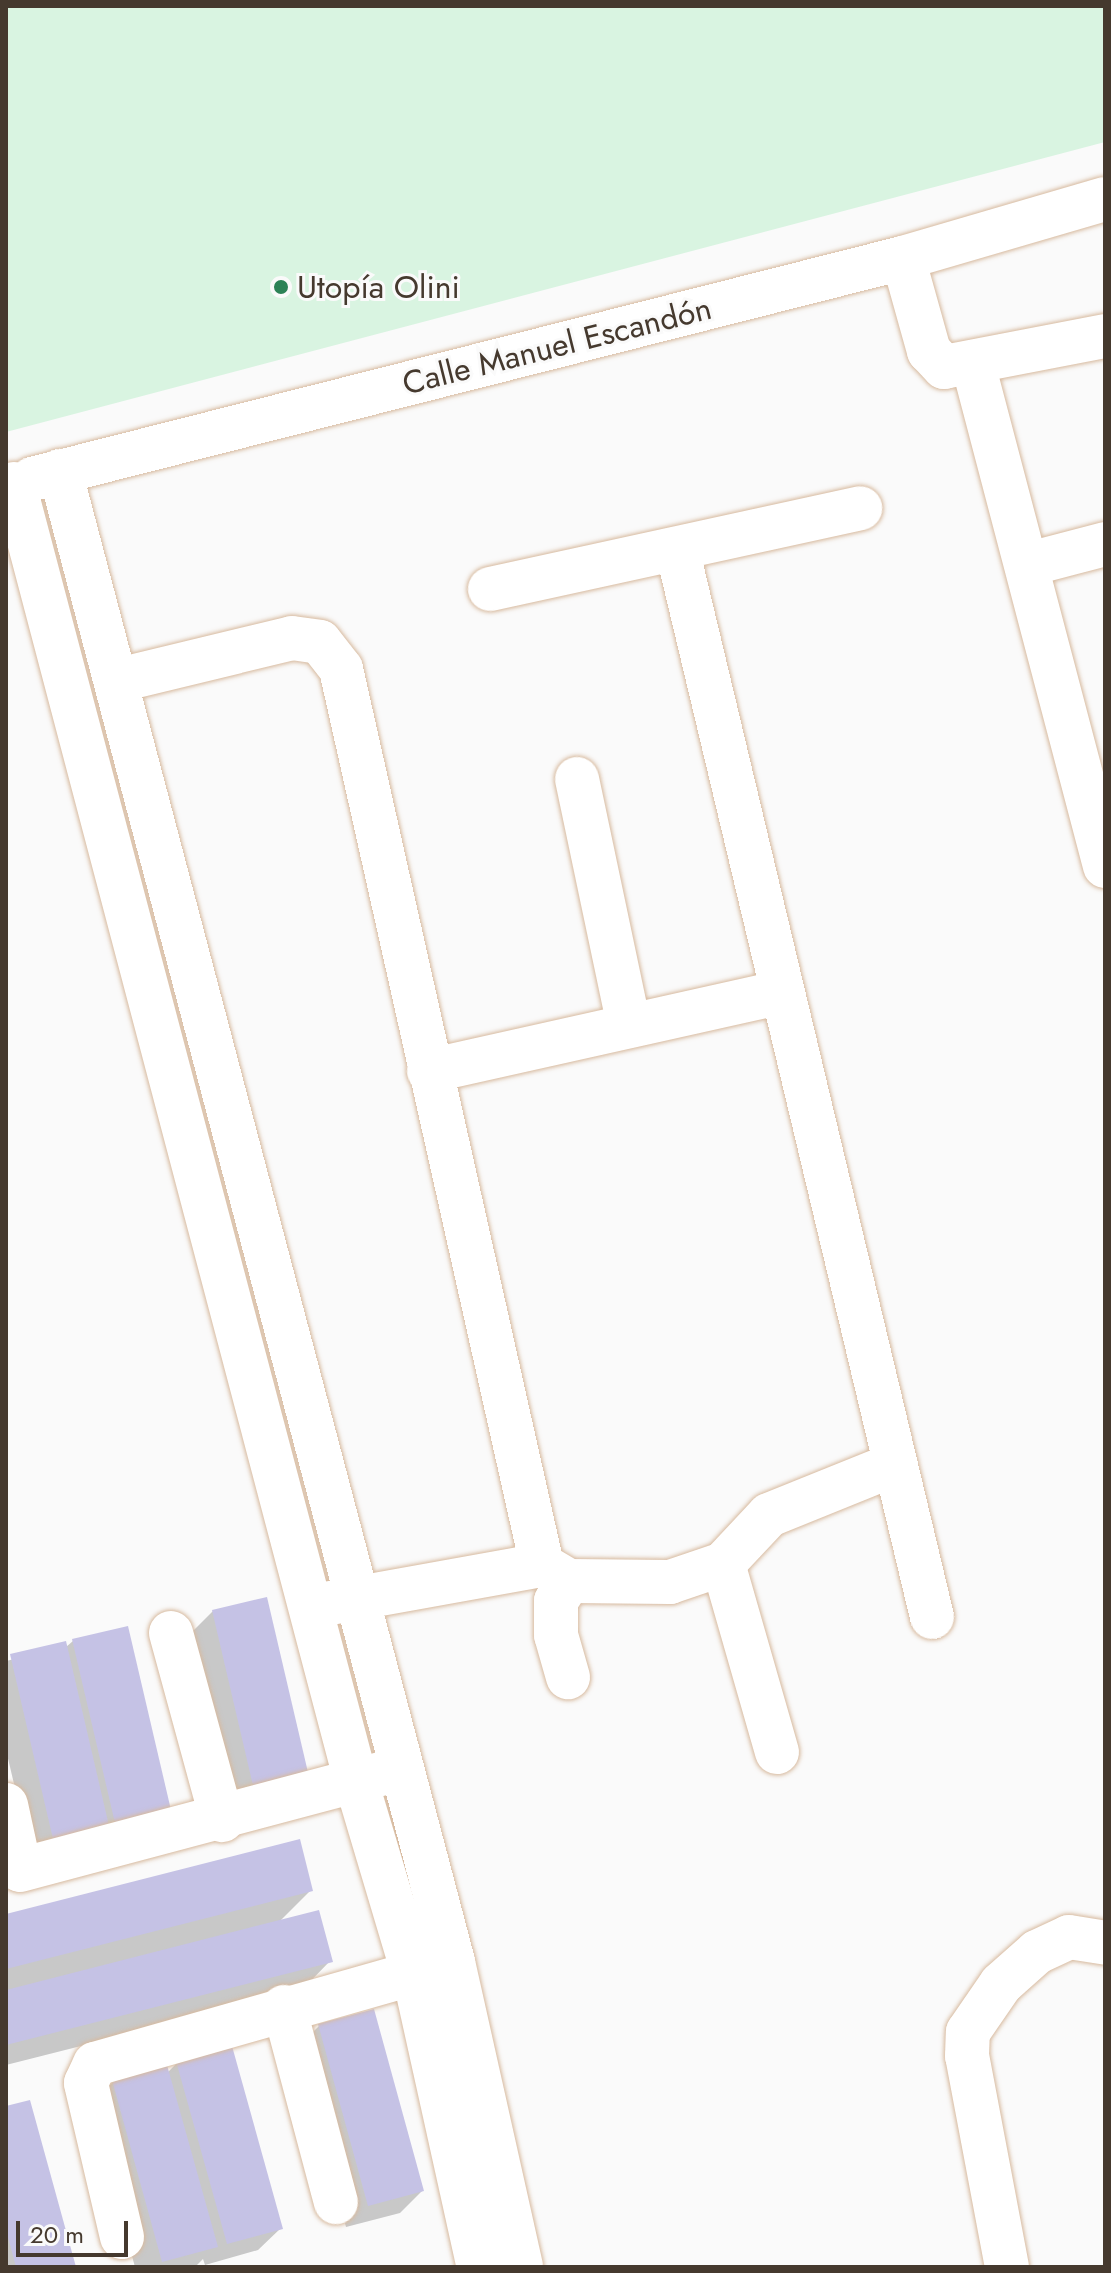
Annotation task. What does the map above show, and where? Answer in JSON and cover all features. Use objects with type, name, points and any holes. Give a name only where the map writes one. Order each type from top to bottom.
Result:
[{"type":"street","name":"Calle Manuel Escandón","points":[[10,485],[903,258],[1105,199]]},
{"type":"street","points":[[903,258],[934,361],[944,367],[973,364],[1105,336]]},
{"type":"street","points":[[973,364],[1029,564],[1092,752],[1105,866]]},
{"type":"street","points":[[60,471],[119,680],[217,1078],[402,1768],[479,2267]]},
{"type":"street","points":[[10,485],[174,1087],[356,1781],[434,1968],[521,2267]]},
{"type":"street","points":[[490,589],[860,508]]},
{"type":"street","points":[[1029,564],[1105,544]]},
{"type":"street","points":[[677,549],[932,1617]]},
{"type":"street","points":[[119,680],[292,638],[320,642],[341,669],[429,1071],[556,1573],[556,1635],[568,1677]]},
{"type":"street","points":[[577,779],[629,1026]]},
{"type":"street","points":[[429,1071],[782,992]]},
{"type":"street","points":[[174,1087],[217,1078]]},
{"type":"street","points":[[311,1607],[355,1598],[556,1573],[670,1582],[723,1564],[769,1515],[895,1464]]},
{"type":"street","points":[[723,1564],[777,1752]]},
{"type":"street","points":[[171,1633],[222,1820]]},
{"type":"street","points":[[6,1805],[13,1872],[222,1820],[402,1768]]},
{"type":"street","points":[[1007,2267],[967,2056],[968,2032],[1001,1984],[1037,1952],[1069,1937],[1105,1943]]},
{"type":"street","points":[[122,2237],[86,2083],[89,2072],[105,2059],[434,1968]]},
{"type":"street","points":[[284,2007],[336,2202]]},
{"type":"green space","name":"Utopía Olini","points":[[6,6],[1105,6],[1105,142],[6,432]]},
{"type":"building","points":[[267,1597],[310,1781],[255,1794],[212,1610]]},
{"type":"building","points":[[128,1626],[171,1810],[115,1823],[72,1639]]},
{"type":"building","points":[[66,1641],[109,1826],[53,1839],[10,1654]]},
{"type":"building","points":[[300,1839],[313,1891],[6,1969],[6,1914]]},
{"type":"building","points":[[319,1910],[333,1962],[6,2045],[6,1990]]},
{"type":"building","points":[[374,2009],[424,2191],[368,2206],[318,2024]]},
{"type":"building","points":[[232,2046],[283,2229],[227,2244],[176,2061]]},
{"type":"building","points":[[167,2065],[218,2247],[162,2262],[112,2080]]},
{"type":"building","points":[[30,2100],[76,2267],[16,2267],[6,2230],[6,2106]]},
{"type":"place","name":"Utopía Olini","points":[[281,287]]}]
